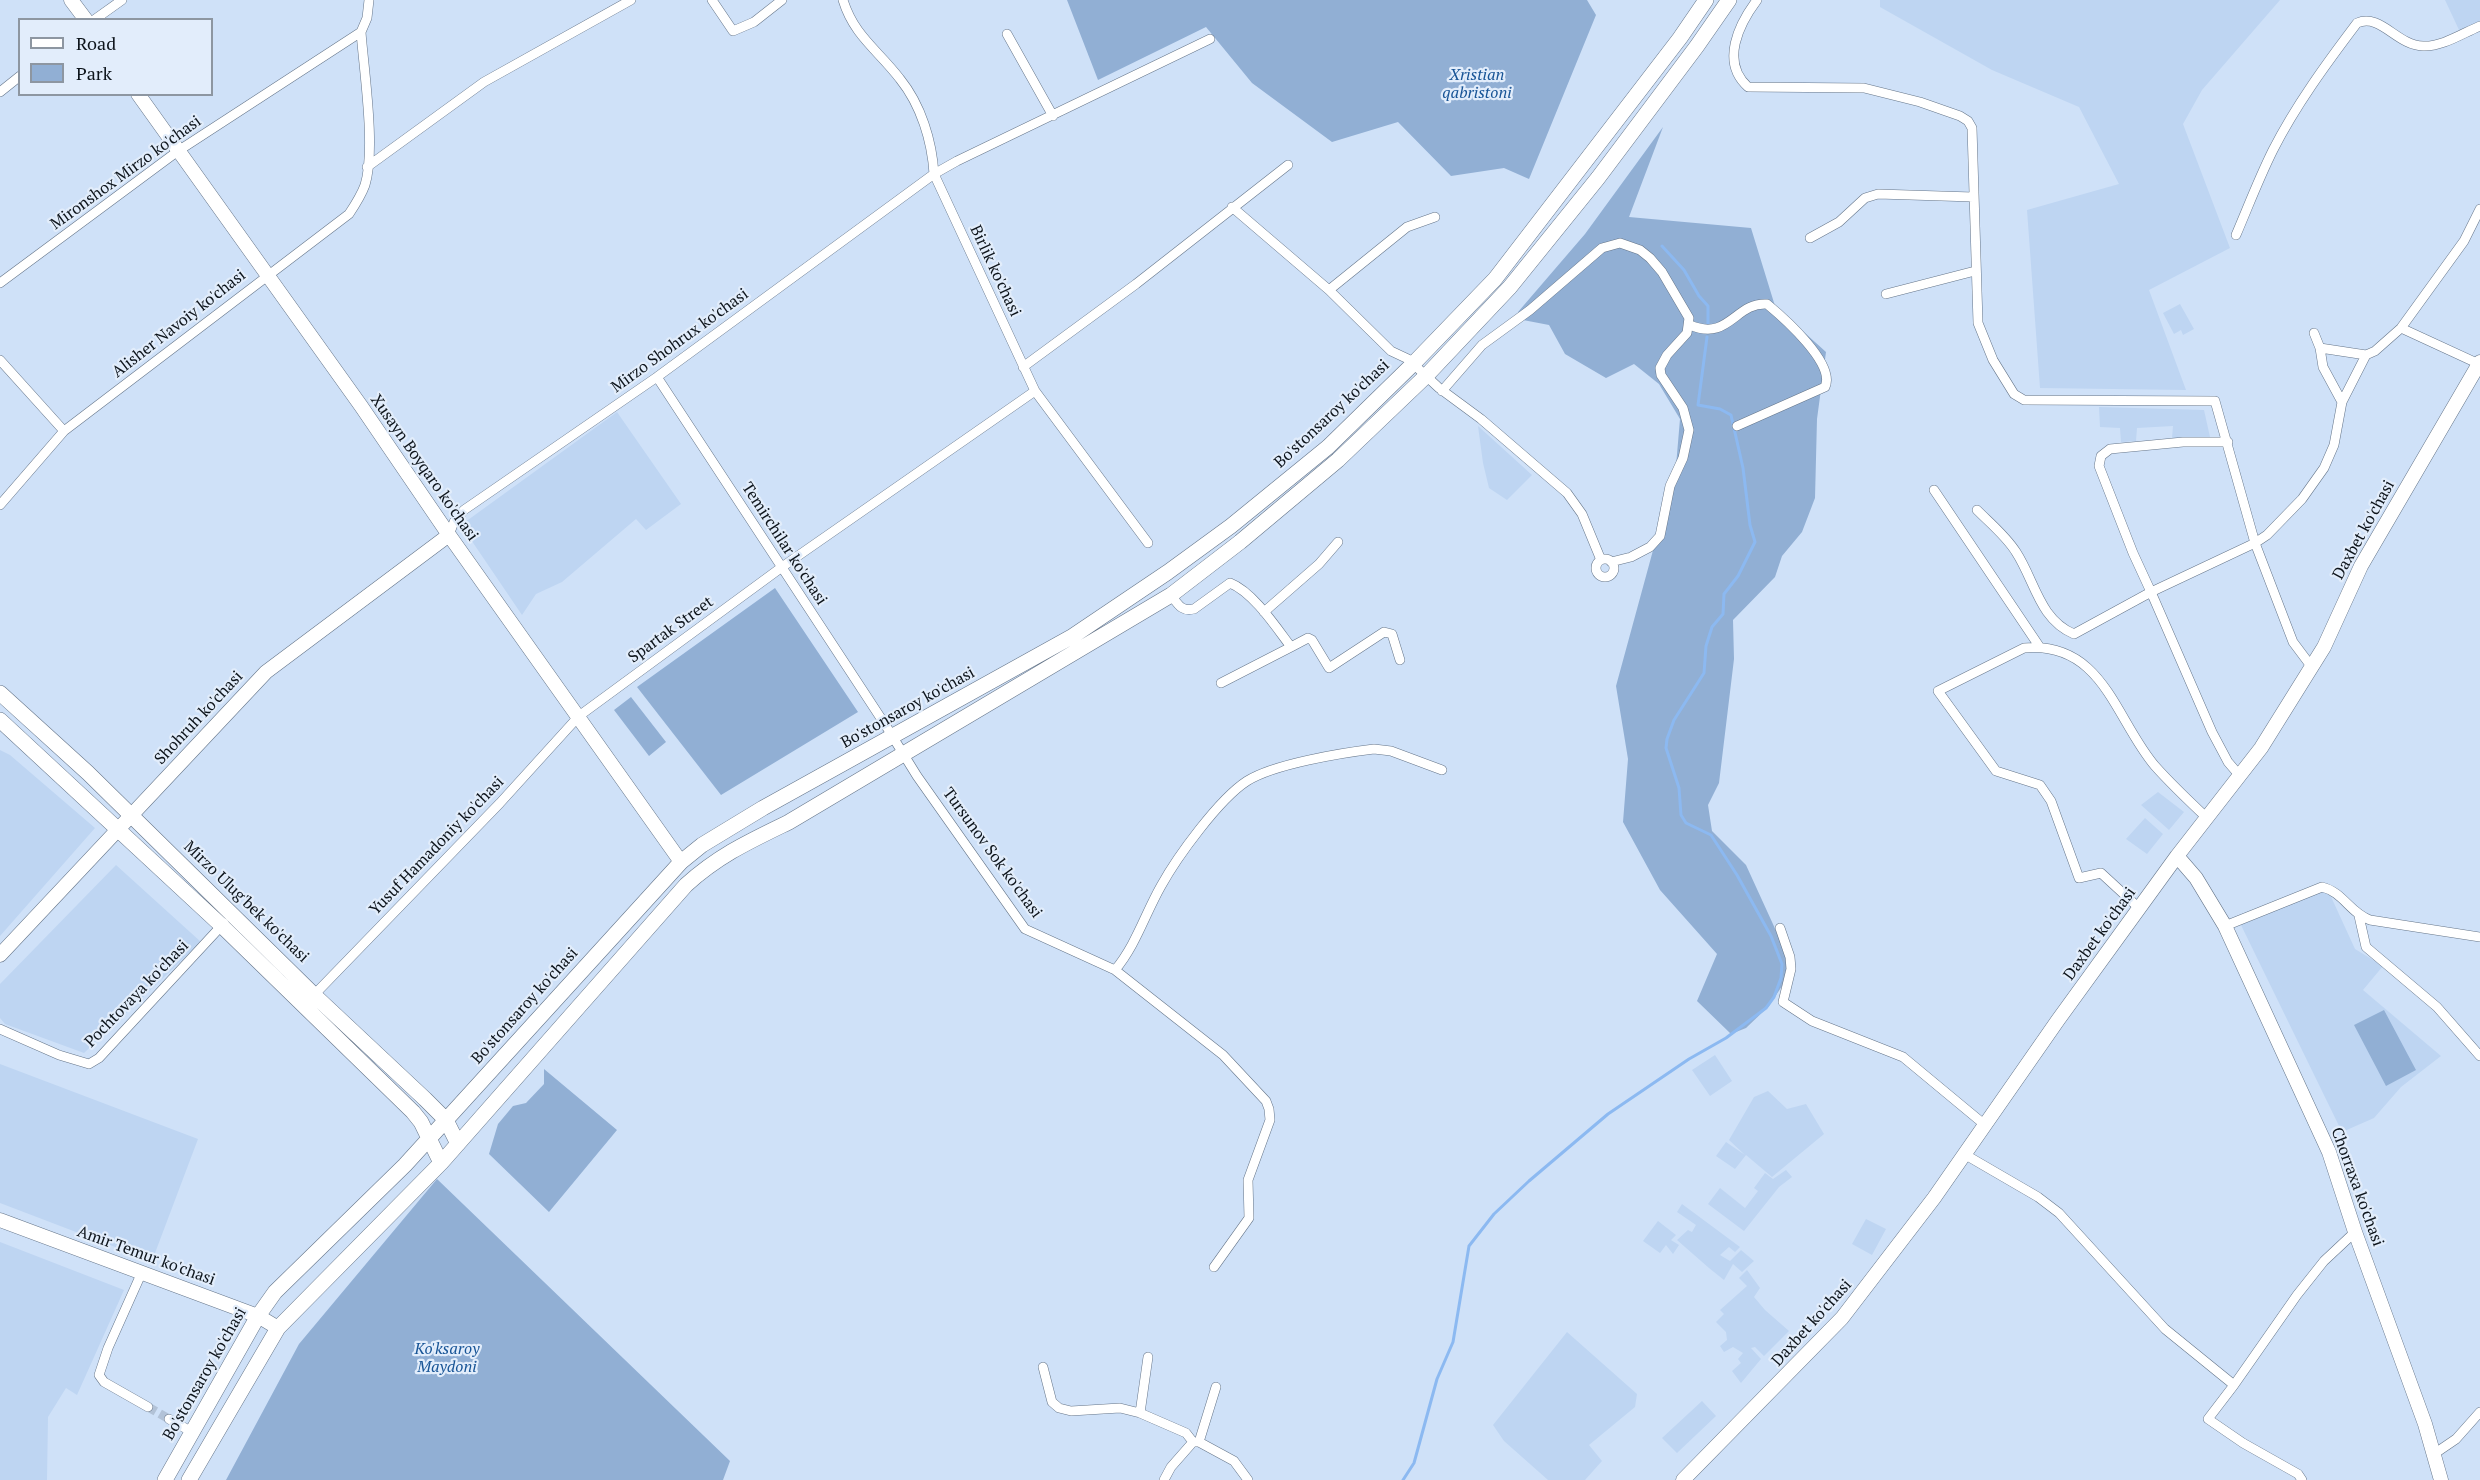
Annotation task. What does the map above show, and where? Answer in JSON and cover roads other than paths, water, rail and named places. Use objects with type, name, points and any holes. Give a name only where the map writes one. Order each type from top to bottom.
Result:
[{"type":"main road","points":[[71,0],[84,18]]},
{"type":"main road","name":"Bo'stonsaroy ko'chasi","points":[[165,1480],[258,1316],[275,1292],[429,1139],[681,862],[702,845],[763,807],[890,732],[1073,636],[1231,526],[1328,447],[1495,279],[1680,38],[1706,0]]},
{"type":"main road","name":"Bo'stonsaroy ko'chasi","points":[[189,1480],[278,1328],[441,1163],[686,885],[709,864],[740,845],[789,822],[1171,595],[1240,542],[1338,460],[1426,376],[1510,287],[1605,169],[1729,0]]},
{"type":"main road","name":"Xusayn Boyqaro ko'chasi","points":[[139,96],[681,862]]},
{"type":"main road","name":"Daxbet ko'chasi","points":[[1683,1480],[1842,1318],[1934,1198],[2177,856],[2261,748],[2324,647],[2361,566],[2480,363]]},
{"type":"main road","name":"Shohruh ko'chasi","points":[[0,955],[266,672],[449,535]]},
{"type":"main road","name":"Mirzo Ulug'bek ko'chasi","points":[[0,693],[131,815],[227,920],[413,1112],[422,1122],[441,1163]]},
{"type":"main road","name":"Mirzo Ulug'bek ko'chasi","points":[[0,720],[118,828],[314,995],[446,1120],[458,1144]]},
{"type":"main road","name":"Chorraxa ko'chasi","points":[[2177,856],[2196,878],[2225,926],[2330,1152],[2355,1232],[2434,1454],[2441,1480]]},
{"type":"main road","name":"Amir Temur ko'chasi","points":[[0,1220],[258,1316],[278,1328]]},
{"type":"street","points":[[97,18],[123,0]]},
{"type":"street","points":[[368,167],[484,82],[632,0]]},
{"type":"street","points":[[712,0],[733,31],[754,22],[782,0]]},
{"type":"street","name":"Birlik ko'chasi","points":[[843,0],[861,38],[901,80],[916,105],[933,153],[934,174],[1035,391],[1148,543]]},
{"type":"street","points":[[1757,0],[1738,29],[1733,49],[1736,72],[1743,82],[1754,88],[1864,88],[1920,102],[1968,121],[1972,128],[1978,322],[1993,360],[2014,394],[2024,400],[2215,401],[2255,543],[2293,642],[2311,666]]},
{"type":"street","points":[[361,32],[372,2]]},
{"type":"street","points":[[2236,235],[2273,150],[2286,126],[2315,78],[2357,23],[2366,19],[2373,20],[2405,42],[2426,46],[2480,26]]},
{"type":"street","name":"Alisher Navoiy ko'chasi","points":[[0,505],[64,432],[349,214],[359,200],[368,167],[369,130],[361,32]]},
{"type":"street","name":"Mironshox Mirzo ko'chasi","points":[[0,283],[178,151],[361,32]]},
{"type":"street","points":[[1007,34],[1053,116]]},
{"type":"street","name":"Mirzo Shohrux ko'chasi","points":[[449,535],[454,522],[464,510],[657,377],[934,174],[1210,39]]},
{"type":"street","points":[[0,92],[18,78]]},
{"type":"street","points":[[1023,367],[1136,284],[1288,165]]},
{"type":"street","points":[[1810,238],[1839,222],[1865,198],[1878,194],[1974,197]]},
{"type":"street","points":[[1232,207],[1329,290],[1391,351],[1413,364],[1442,391],[1480,419],[1567,493],[1582,514],[1606,561],[1631,557],[1650,548],[1660,536],[1670,486],[1683,458],[1689,430],[1683,408],[1661,375],[1660,368],[1687,333],[1690,325],[1686,309],[1650,258],[1629,245],[1611,244],[1602,248],[1530,310],[1482,345],[1442,391]]},
{"type":"street","points":[[2320,348],[2366,355],[2375,351],[2401,328],[2464,241],[2480,209]]},
{"type":"street","points":[[1329,290],[1407,227],[1436,217]]},
{"type":"street","points":[[1886,294],[1975,271]]},
{"type":"street","points":[[1690,325],[1712,331],[1756,305],[1767,304],[1815,352],[1827,373],[1828,379],[1825,387],[1737,426]]},
{"type":"street","points":[[2401,328],[2480,363]]},
{"type":"street","points":[[2314,333],[2324,367],[2342,402]]},
{"type":"street","points":[[1977,510],[2012,545],[2040,604],[2049,617],[2064,630],[2074,634],[2082,631],[2151,592],[2255,543],[2267,535],[2302,500],[2324,468],[2334,445],[2342,402],[2366,355]]},
{"type":"street","points":[[0,360],[64,432]]},
{"type":"street","name":"Temirchilar ko'chasi","points":[[657,377],[890,732]]},
{"type":"street","name":"Spartak Street","points":[[579,716],[782,567],[1035,391]]},
{"type":"street","points":[[2228,442],[2183,442],[2110,449],[2101,456],[2099,466],[2133,553],[2212,732],[2228,762],[2240,776]]},
{"type":"street","points":[[1934,490],[2042,647]]},
{"type":"street","points":[[1264,612],[1319,564],[1338,542]]},
{"type":"street","points":[[1171,595],[1181,608],[1194,609],[1230,582],[1237,585],[1264,612],[1291,647]]},
{"type":"street","points":[[1221,683],[1310,638],[1329,668],[1384,632],[1392,634],[1401,660]]},
{"type":"street","points":[[2139,908],[2101,873],[2079,878],[2051,801],[2040,785],[1996,771],[1938,691],[2024,648],[2042,647],[2057,650],[2083,664],[2098,677],[2155,765],[2207,818]]},
{"type":"street","name":"Yusuf Hamadoniy ko'chasi","points":[[314,995],[500,803],[579,716]]},
{"type":"street","name":"Tursunov Sok ko'chasi","points":[[890,732],[902,753],[1025,929],[1115,970],[1223,1055],[1257,1092],[1269,1109],[1270,1120],[1248,1180],[1249,1218],[1215,1267]]},
{"type":"street","points":[[1115,970],[1134,942],[1175,859],[1234,791],[1248,780],[1270,770],[1374,749],[1391,751],[1442,770]]},
{"type":"street","points":[[2225,926],[2322,886],[2342,897],[2359,916],[2370,920],[2480,937]]},
{"type":"street","points":[[2359,916],[2366,947],[2437,1007],[2480,1056]]},
{"type":"street","name":"Pochtovaya ko'chasi","points":[[0,1029],[59,1055],[89,1064],[99,1058],[227,920]]},
{"type":"street","points":[[1780,928],[1790,957],[1791,969],[1783,1002],[1820,1025],[1903,1057],[1985,1125]]},
{"type":"street","points":[[1964,1154],[2038,1197],[2059,1213],[2165,1329],[2234,1385]]},
{"type":"street","points":[[2302,1480],[2298,1474],[2243,1443],[2208,1419],[2297,1295],[2324,1261],[2355,1232]]},
{"type":"street","points":[[142,1272],[108,1348],[99,1375],[104,1382],[148,1407]]},
{"type":"street","points":[[1140,1413],[1148,1357]]},
{"type":"street","points":[[1043,1367],[1052,1402],[1059,1408],[1071,1411],[1120,1408],[1140,1413],[1186,1433],[1196,1442],[1234,1461],[1248,1480]]},
{"type":"street","points":[[1164,1480],[1171,1467],[1196,1442],[1216,1387]]},
{"type":"street","points":[[2434,1454],[2456,1439],[2480,1412]]},
{"type":"street","points":[[169,1419],[192,1432]]},
{"type":"waterway","points":[[1662,246],[1684,270],[1699,296],[1708,306],[1708,326]]},
{"type":"waterway","points":[[1403,1480],[1414,1463],[1437,1379],[1453,1342],[1469,1246],[1494,1214],[1608,1114],[1689,1059],[1726,1038],[1766,1008],[1774,997],[1781,978],[1782,964],[1771,936],[1737,875],[1711,835],[1686,823],[1681,815],[1679,788],[1666,748],[1674,720],[1704,673],[1706,646],[1712,627],[1723,614],[1724,594],[1738,576],[1755,542],[1750,525],[1743,468],[1731,415],[1720,409],[1698,405],[1707,337]]},
{"type":"tunnel","points":[[148,1407],[169,1419]]},
{"type":"park label","name":"Xristian qabristoni","points":[[1477,84]]},
{"type":"park label","name":"Ko'ksaroy Maydoni","points":[[447,1358]]}]
